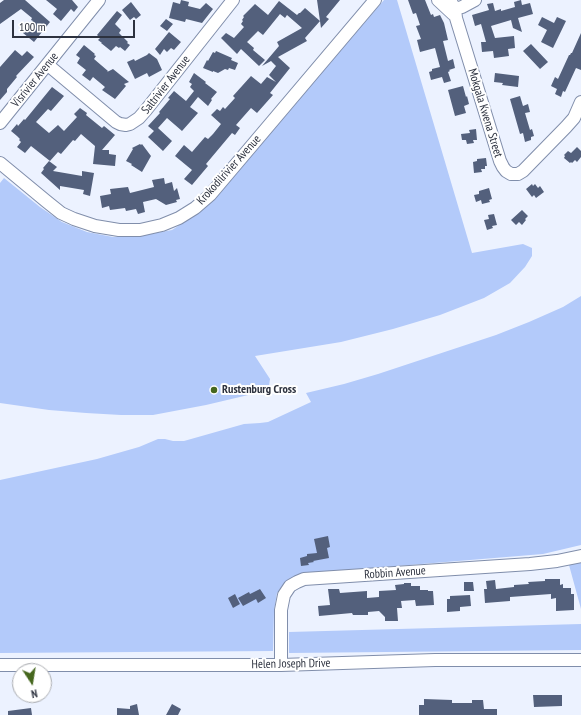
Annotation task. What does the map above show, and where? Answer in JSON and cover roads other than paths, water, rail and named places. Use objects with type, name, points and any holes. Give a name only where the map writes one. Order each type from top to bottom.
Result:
[{"type":"street","name":"Visrivier Avenue","points":[[0,123],[99,0]]},
{"type":"street","name":"Saltrivier Avenue","points":[[48,65],[116,122],[120,124],[130,124],[139,118],[146,110],[233,0]]},
{"type":"street","name":"Krokodilrivier Avenue","points":[[0,162],[61,213],[95,226],[118,230],[140,230],[162,225],[179,218],[195,208],[210,194],[375,0]]},
{"type":"street","name":"Mokgala Kwena Street","points":[[475,0],[462,8],[449,7],[500,162],[506,171],[511,174],[518,174],[524,171],[570,123],[574,118],[581,102]]},
{"type":"street","name":"Robbin Avenue","points":[[281,664],[282,601],[290,586],[304,579],[557,562],[581,556]]},
{"type":"street","name":"Helen Joseph Drive","points":[[0,665],[281,664],[435,660],[581,660]]},
{"type":"place","name":"Rustenburg Cross","points":[[214,390]]}]
